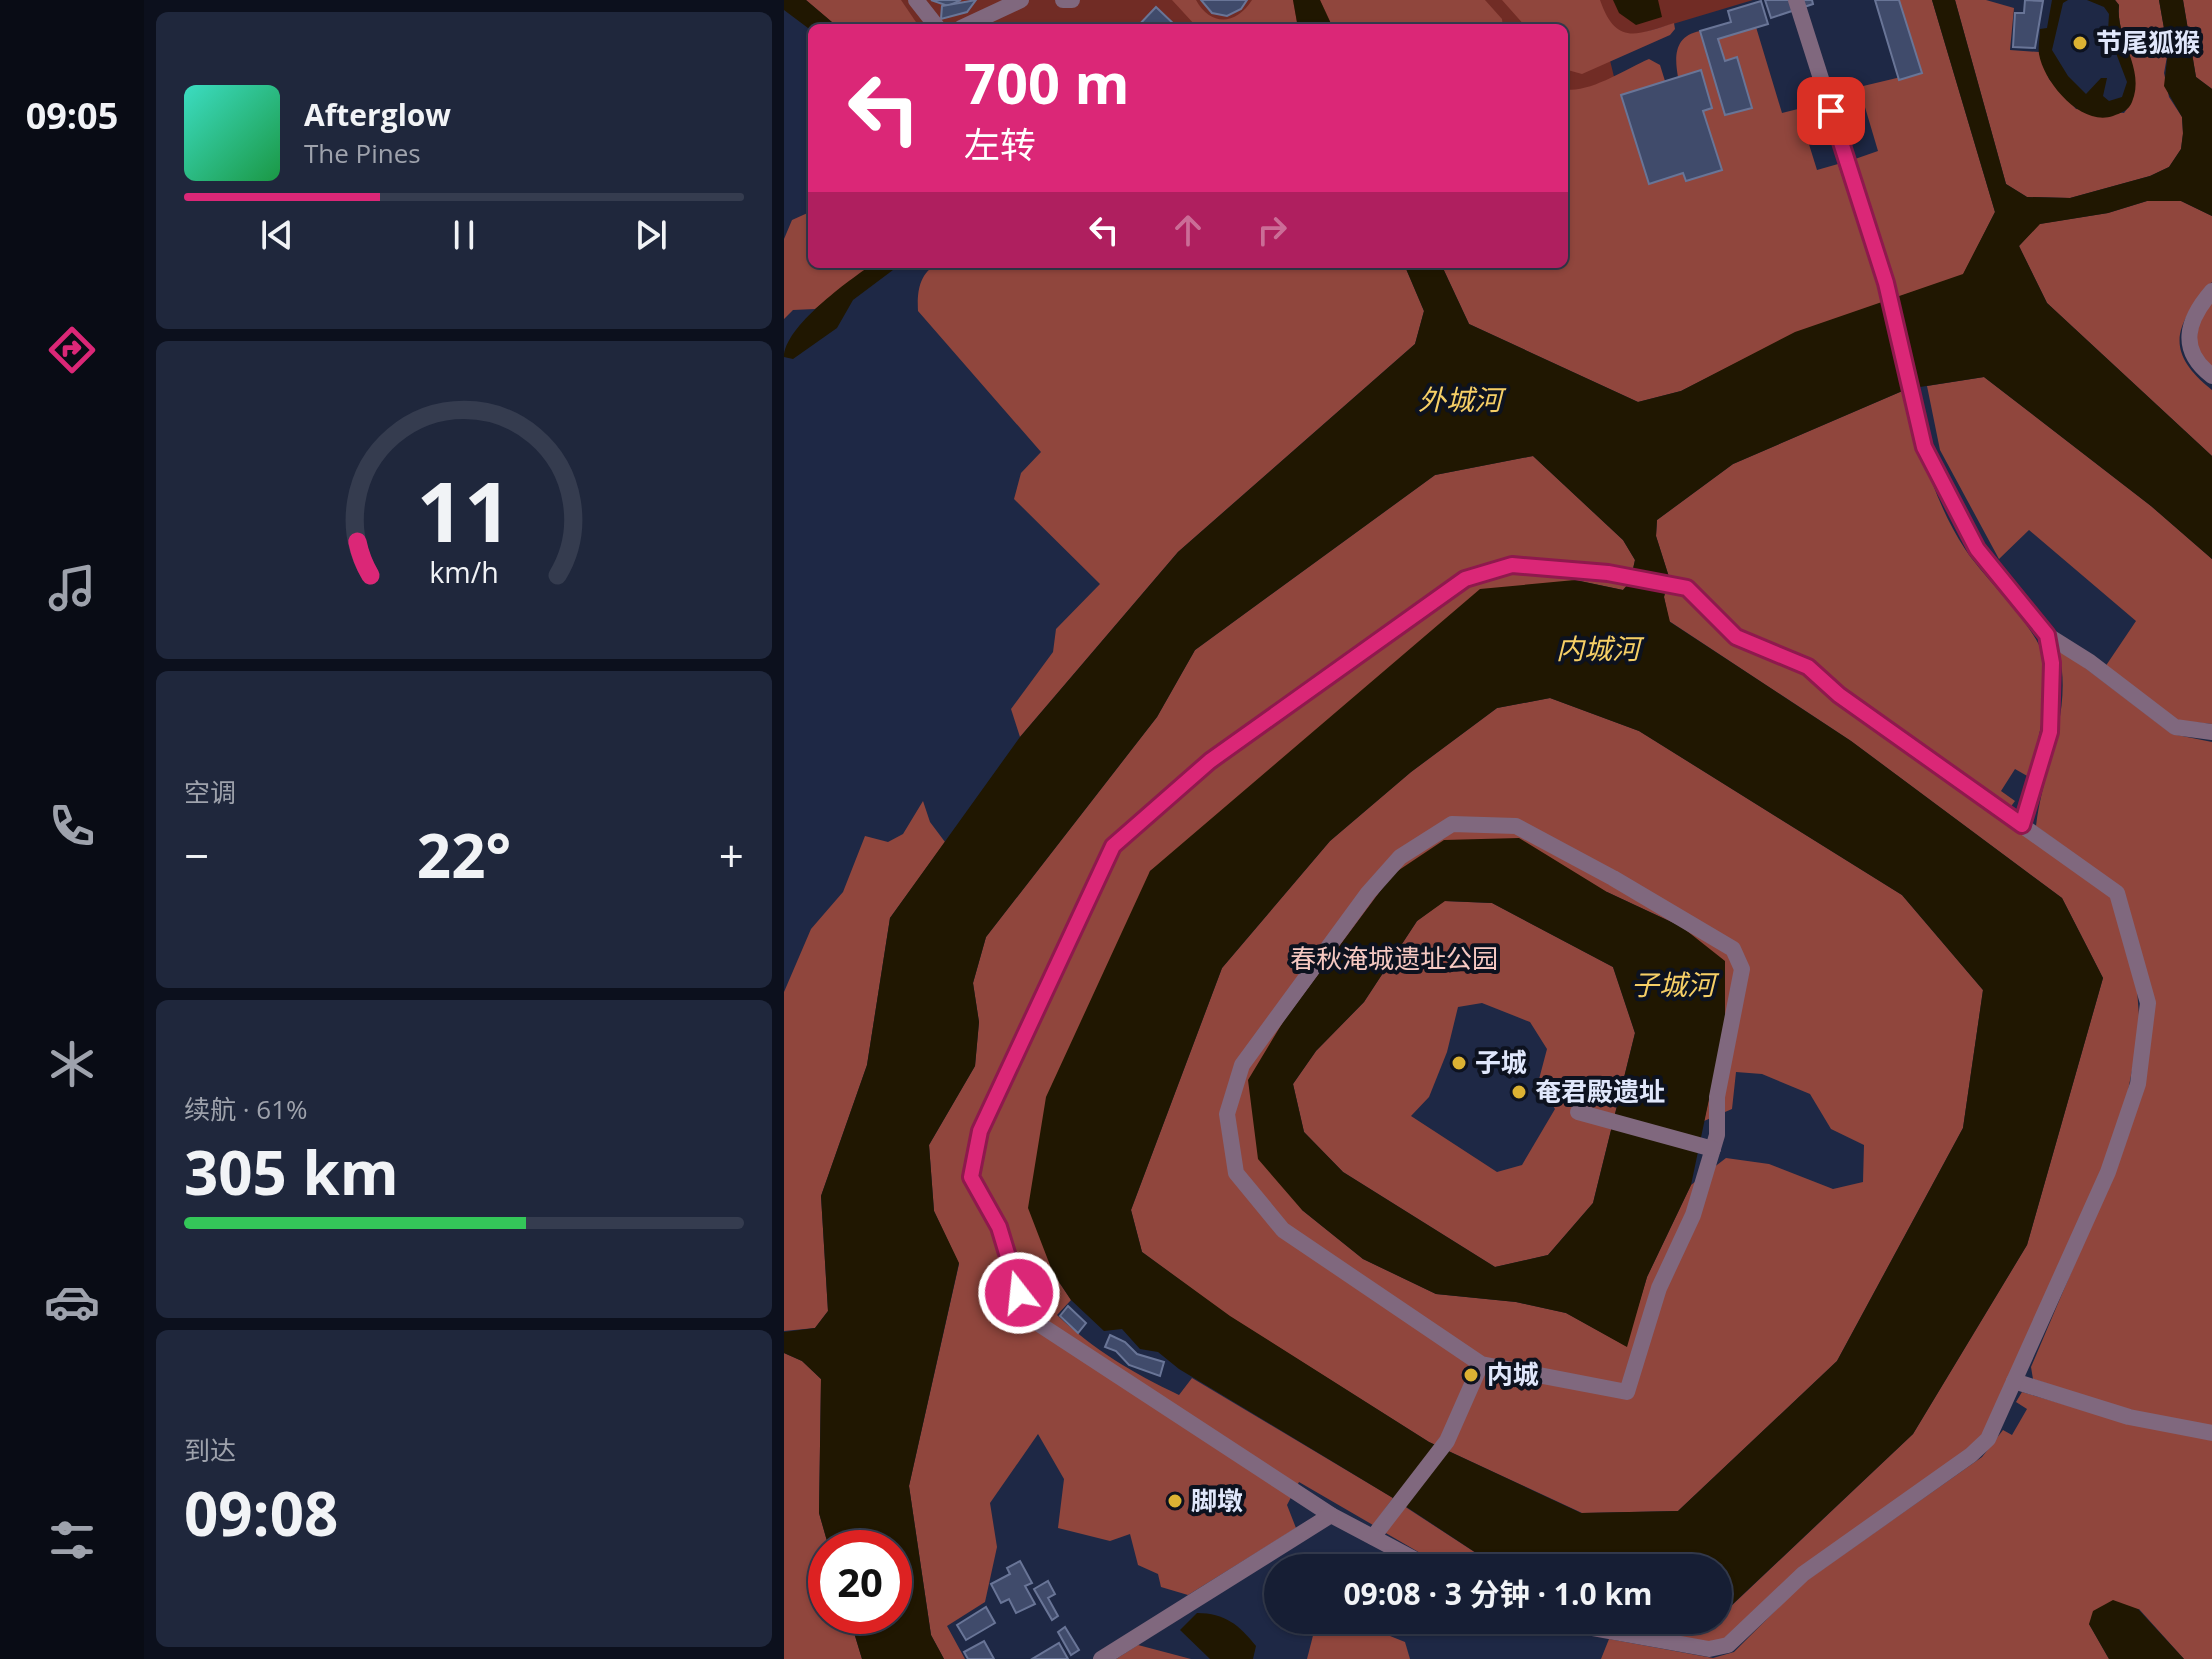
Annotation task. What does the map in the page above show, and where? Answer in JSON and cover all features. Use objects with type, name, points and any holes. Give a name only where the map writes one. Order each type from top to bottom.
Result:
[{"type":"street","points":[[916,0],[935,24]]},
{"type":"street","points":[[970,24],[1021,0]]},
{"type":"street","points":[[1063,0],[1072,0]]},
{"type":"street","points":[[1796,0],[1886,283],[1924,447],[1977,549],[2047,635],[2090,662],[2175,727],[2212,732]]},
{"type":"street","points":[[2212,291],[2198,307],[2188,336],[2195,363],[2212,376]]},
{"type":"street","points":[[1405,1554],[1331,1515],[1039,1324],[1019,1293],[999,1227],[971,1177],[980,1131],[1113,846],[1210,761],[1465,579],[1512,565],[1608,573],[1687,588],[1736,637],[1808,667],[1839,695],[2117,893],[2148,1003],[2138,1084],[2108,1172],[1988,1439],[1971,1455],[1803,1574],[1728,1645],[1709,1649],[1625,1634]]},
{"type":"street","points":[[2022,825],[2050,732],[2052,663],[2047,635]]},
{"type":"street","points":[[1452,824],[1516,826],[1613,878],[1733,949],[1742,969],[1717,1097],[1717,1135],[1709,1148],[1693,1215],[1659,1288],[1627,1392],[1481,1364],[1283,1230],[1236,1173],[1227,1114],[1242,1065],[1368,893],[1400,857],[1452,824]]},
{"type":"street","points":[[1578,1112],[1709,1148]]},
{"type":"street","points":[[1373,1537],[1447,1441],[1481,1364]]},
{"type":"street","points":[[2014,1381],[2129,1417],[2212,1433]]},
{"type":"street","points":[[1101,1659],[1331,1515]]},
{"type":"shaded area","points":[[806,0],[1753,0],[1606,44],[1616,85],[1568,103],[1568,24],[834,24]]},
{"type":"green space","points":[[806,0],[901,0],[917,24],[834,24]]},
{"type":"green space","points":[[1172,0],[1196,0],[1209,15],[1224,20],[1239,14],[1252,0],[1293,0],[1297,24],[1194,24]]},
{"type":"green space","points":[[1320,0],[1485,0],[1502,19],[1503,24],[1331,24]]},
{"type":"green space","points":[[1502,0],[1600,0],[1606,15],[1620,31],[1638,33],[1674,23],[1675,29],[1670,35],[1582,74],[1568,70],[1568,24],[1523,24]]},
{"type":"green space","points":[[1899,0],[1932,0],[1995,212],[1963,275],[1898,297],[1855,159],[1878,151],[1859,87],[1922,72]]},
{"type":"green space","points":[[1955,0],[1986,0],[2014,8],[2010,50],[2039,52],[2049,79],[2076,109],[2124,113],[2132,100],[2134,73],[2122,33],[2119,5],[2115,0],[2159,0],[2168,51],[2164,73],[2169,97],[2182,117],[2181,149],[2169,167],[2150,176],[2070,198],[2027,197],[2006,184]]},
{"type":"green space","points":[[2183,0],[2212,0],[2212,89],[2196,77]]},
{"type":"green space","points":[[1756,27],[1782,113],[1798,109],[1817,170],[1838,164],[1884,302],[1795,333],[1681,391],[1638,402],[1469,324],[1443,268],[1568,268],[1568,89],[1596,84],[1649,59],[1660,65],[1665,81],[1622,95],[1649,184],[1683,173],[1686,181],[1722,169],[1703,111],[1712,107],[1701,70],[1678,77],[1676,61],[1678,48],[1685,37],[1700,31],[1726,115],[1751,108],[1737,57],[1725,61],[1718,39]]},
{"type":"green space","points":[[2147,201],[2181,201],[2212,216],[2212,282],[2190,311],[2180,337],[2186,362],[2212,390],[2212,456],[2047,303],[2019,246],[2039,224],[2108,213]]},
{"type":"green space","points":[[808,213],[808,268],[868,268],[815,309],[793,310],[784,319],[784,239],[792,220]]},
{"type":"green space","points":[[931,268],[1406,268],[1424,311],[1415,344],[1178,552],[1020,737],[1011,709],[1053,652],[1056,629],[1100,584],[1014,499],[1021,473],[1041,452],[918,311],[920,284]]},
{"type":"green space","points":[[2212,302],[2212,369],[2195,346],[2201,313]]},
{"type":"green space","points":[[1984,377],[2151,506],[2212,559],[2212,724],[2172,720],[2105,667],[2136,621],[2029,530],[1999,559],[1940,450],[1927,386]]},
{"type":"green space","points":[[1907,389],[1928,472],[1944,511],[1973,561],[2031,631],[2044,657],[2045,700],[2029,777],[2015,769],[2001,791],[2015,801],[2003,817],[2114,896],[2136,976],[2140,1029],[2127,1096],[2107,1165],[1984,1434],[1970,1451],[1727,1640],[1708,1644],[1653,1634],[1732,1634],[1732,1605],[1913,1434],[2027,1245],[2103,978],[2062,898],[1851,741],[1669,621],[1664,597],[1669,577],[1656,536],[1657,520],[1733,464]]},
{"type":"green space","points":[[1533,456],[1623,540],[1635,560],[1630,582],[1623,590],[1575,580],[1150,871],[1053,1273],[1071,1300],[1057,1315],[1115,1360],[1179,1395],[1192,1378],[1393,1498],[1373,1525],[1299,1482],[1287,1505],[1296,1528],[1188,1595],[1161,1587],[1158,1574],[1138,1565],[1130,1534],[1110,1541],[1058,1528],[1064,1479],[1038,1434],[990,1503],[997,1547],[985,1602],[947,1626],[965,1659],[944,1659],[931,1635],[909,1486],[959,1264],[934,1211],[929,1145],[975,1066],[979,1022],[973,983],[986,937],[1157,717],[1195,650],[1435,475]]},
{"type":"green space","points":[[2059,652],[2067,654],[2172,734],[2212,742],[2212,1427],[2139,1414],[2033,1379],[2031,1367],[2115,1169],[2151,997],[2118,886],[2036,826],[2060,718],[2062,675]]},
{"type":"green space","points":[[1550,698],[1639,731],[1902,895],[1983,990],[1963,1128],[1837,1361],[1678,1511],[1582,1513],[1429,1442],[1229,1316],[1142,1252],[1131,1210],[1222,968],[1330,841],[1411,772],[1497,708]],"holes":[[[1393,874],[1607,892],[1682,927],[1725,1023],[1704,1121],[1732,1109],[1736,1072],[1762,1074],[1810,1094],[1831,1129],[1864,1145],[1863,1182],[1833,1189],[1769,1164],[1726,1158],[1691,1185],[1647,1277],[1626,1346],[1566,1313],[1516,1302],[1436,1294],[1363,1259],[1302,1210],[1283,1022]]]},
{"type":"green space","points":[[923,801],[930,822],[945,842],[890,918],[867,1065],[821,1196],[828,1311],[815,1328],[784,1331],[784,992],[811,929],[843,892],[865,836],[888,842],[903,834]]},
{"type":"green space","name":"春秋淹城遗址公园","points":[[1444,901],[1492,903],[1613,967],[1635,1033],[1593,1203],[1548,1255],[1495,1267],[1343,1172],[1304,1132],[1293,1084],[1316,1051],[1364,1002],[1417,921]],"holes":[[[1482,1003],[1530,1022],[1547,1049],[1538,1083],[1555,1109],[1522,1165],[1497,1172],[1411,1116],[1429,1097],[1447,1052],[1458,1007]]]},
{"type":"green space","points":[[784,1353],[802,1361],[821,1379],[819,1513],[824,1530],[808,1530],[808,1634],[854,1634],[862,1659],[784,1659]]},
{"type":"green space","points":[[2022,1392],[2124,1422],[2212,1440],[2212,1659],[2184,1659],[2139,1609],[2089,1624],[2109,1659],[1601,1659],[1609,1639],[1713,1658],[1734,1652],[1803,1583],[1982,1457],[2003,1430],[2012,1435],[2027,1409],[2016,1402]]},
{"type":"green space","points":[[1404,1506],[1478,1554],[1422,1554],[1384,1532]]},
{"type":"green space","points":[[1313,1634],[1385,1634],[1405,1642],[1410,1659],[1307,1659]]},
{"type":"green space","points":[[1138,1645],[1191,1659],[1116,1659]]},
{"type":"water","points":[[784,0],[806,0],[834,24],[808,24],[808,28],[784,10]]},
{"type":"water","points":[[1293,0],[1320,0],[1331,24],[1297,24]]},
{"type":"water","points":[[1613,0],[1658,0],[1662,17],[1636,25],[1619,13]]},
{"type":"water","points":[[1932,0],[1955,0],[2006,184],[2027,197],[2070,198],[2150,176],[2169,167],[2181,149],[2182,117],[2164,86],[2168,51],[2159,0],[2183,0],[2196,77],[2212,89],[2212,216],[2181,201],[2147,201],[2108,213],[2040,224],[2019,246],[2047,303],[2212,456],[2212,559],[2151,506],[1984,377],[1907,389],[1733,464],[1657,520],[1656,536],[1669,577],[1664,597],[1670,622],[1851,741],[2062,898],[2103,978],[2027,1245],[1913,1434],[1732,1605],[1732,1554],[1478,1554],[1393,1498],[1179,1369],[1158,1352],[1140,1349],[1122,1329],[1104,1331],[1071,1300],[1053,1273],[1028,1208],[1046,1097],[1150,871],[1480,589],[1575,580],[1623,590],[1630,582],[1635,560],[1623,540],[1533,456],[1435,475],[1195,650],[1157,717],[986,937],[973,983],[979,1022],[975,1066],[929,1145],[934,1211],[959,1263],[909,1486],[931,1635],[944,1659],[862,1659],[854,1634],[912,1634],[912,1530],[824,1530],[819,1513],[821,1379],[802,1361],[784,1353],[784,1332],[815,1328],[828,1311],[821,1196],[867,1065],[890,918],[1020,737],[1178,552],[1415,344],[1424,311],[1406,268],[1443,268],[1469,324],[1638,402],[1681,391],[1795,332],[1963,274],[1995,212]],"holes":[[[1550,698],[1639,731],[1902,895],[1983,990],[1963,1128],[1837,1361],[1678,1511],[1581,1513],[1429,1442],[1230,1316],[1142,1252],[1131,1210],[1222,968],[1330,841],[1411,772],[1497,708]]]},
{"type":"water","points":[[2052,0],[2068,0],[2063,3],[2052,50],[2068,76],[2086,94],[2101,78],[2107,78],[2103,96],[2109,101],[2122,97],[2127,82],[2108,32],[2109,14],[2104,7],[2087,0],[2115,0],[2119,5],[2121,29],[2135,78],[2132,102],[2124,111],[2101,118],[2089,115],[2066,100],[2048,77],[2042,65],[2039,45],[2040,29],[2047,28]]},
{"type":"water","points":[[868,268],[896,268],[853,300],[837,328],[793,359],[784,357],[795,332],[834,293]]},
{"type":"water","name":"子城河","points":[[1519,838],[1607,892],[1682,927],[1725,961],[1725,1023],[1691,1185],[1647,1277],[1627,1347],[1566,1313],[1516,1302],[1436,1294],[1363,1259],[1302,1210],[1258,1159],[1248,1080],[1283,1022],[1393,874],[1444,840]],"holes":[[[1445,901],[1492,903],[1613,967],[1635,1033],[1593,1203],[1548,1255],[1495,1267],[1343,1172],[1304,1132],[1293,1084],[1316,1051],[1364,1002],[1417,921]]]},
{"type":"water","points":[[2113,1600],[2138,1609],[2184,1659],[2109,1659],[2089,1624],[2093,1611]]},
{"type":"water","points":[[1197,1613],[1216,1615],[1237,1626],[1256,1646],[1253,1659],[1210,1659],[1180,1630]]},
{"type":"building","points":[[931,0],[961,0],[948,6]]},
{"type":"building","points":[[976,0],[967,12],[941,19],[942,6]]},
{"type":"building","points":[[1201,0],[1247,0],[1241,9],[1227,16],[1212,13]]},
{"type":"building","points":[[1765,0],[1812,0],[1813,4],[1771,18]]},
{"type":"building","points":[[1875,0],[1899,0],[1922,73],[1899,80]]},
{"type":"building","points":[[2025,0],[2043,1],[2035,48],[2013,47],[2015,13],[2024,13]]},
{"type":"building","points":[[1761,1],[1768,24],[1718,39],[1725,61],[1737,57],[1752,108],[1725,115],[1700,31],[1731,22],[1728,11]]},
{"type":"building","points":[[1156,7],[1174,24],[1140,24]]},
{"type":"building","points":[[1701,70],[1712,108],[1703,111],[1722,170],[1686,181],[1683,173],[1649,184],[1621,95]]},
{"type":"building","points":[[1068,1306],[1086,1323],[1078,1333],[1060,1316]]},
{"type":"building","points":[[1110,1335],[1125,1342],[1137,1354],[1164,1362],[1160,1376],[1129,1365],[1116,1351],[1105,1347]]},
{"type":"building","points":[[1020,1561],[1032,1583],[1025,1586],[1035,1604],[1016,1613],[1009,1599],[1001,1603],[991,1584],[1010,1574],[1007,1568]]},
{"type":"building","points":[[1048,1581],[1055,1594],[1048,1598],[1058,1616],[1052,1620],[1034,1589]]},
{"type":"building","points":[[986,1607],[995,1623],[966,1640],[957,1625]]},
{"type":"building","points":[[1065,1627],[1079,1650],[1071,1655],[1058,1632]]},
{"type":"building","points":[[984,1641],[994,1659],[968,1659],[964,1652]]},
{"type":"building","points":[[1059,1643],[1068,1659],[1032,1659]]},
{"type":"place","name":"节尾狐猴","points":[[2080,43]]},
{"type":"place","name":"子城","points":[[1459,1063]]},
{"type":"place","name":"奄君殿遗址","points":[[1519,1092]]},
{"type":"place","name":"内城","points":[[1471,1375]]},
{"type":"place","name":"脚墩","points":[[1175,1501]]},
{"type":"route","points":[[1019,1293],[999,1227],[971,1177],[980,1131],[1100,867],[1113,846],[1210,761],[1465,579],[1512,565],[1608,573],[1687,588],[1736,637],[1808,667],[1839,695],[2022,825],[2050,732],[2052,663],[2047,635],[1977,549],[1924,447],[1886,283],[1831,111]]},
{"type":"water label","name":"外城河","points":[[1460,400]]},
{"type":"water label","name":"内城河","points":[[1598,649]]}]
